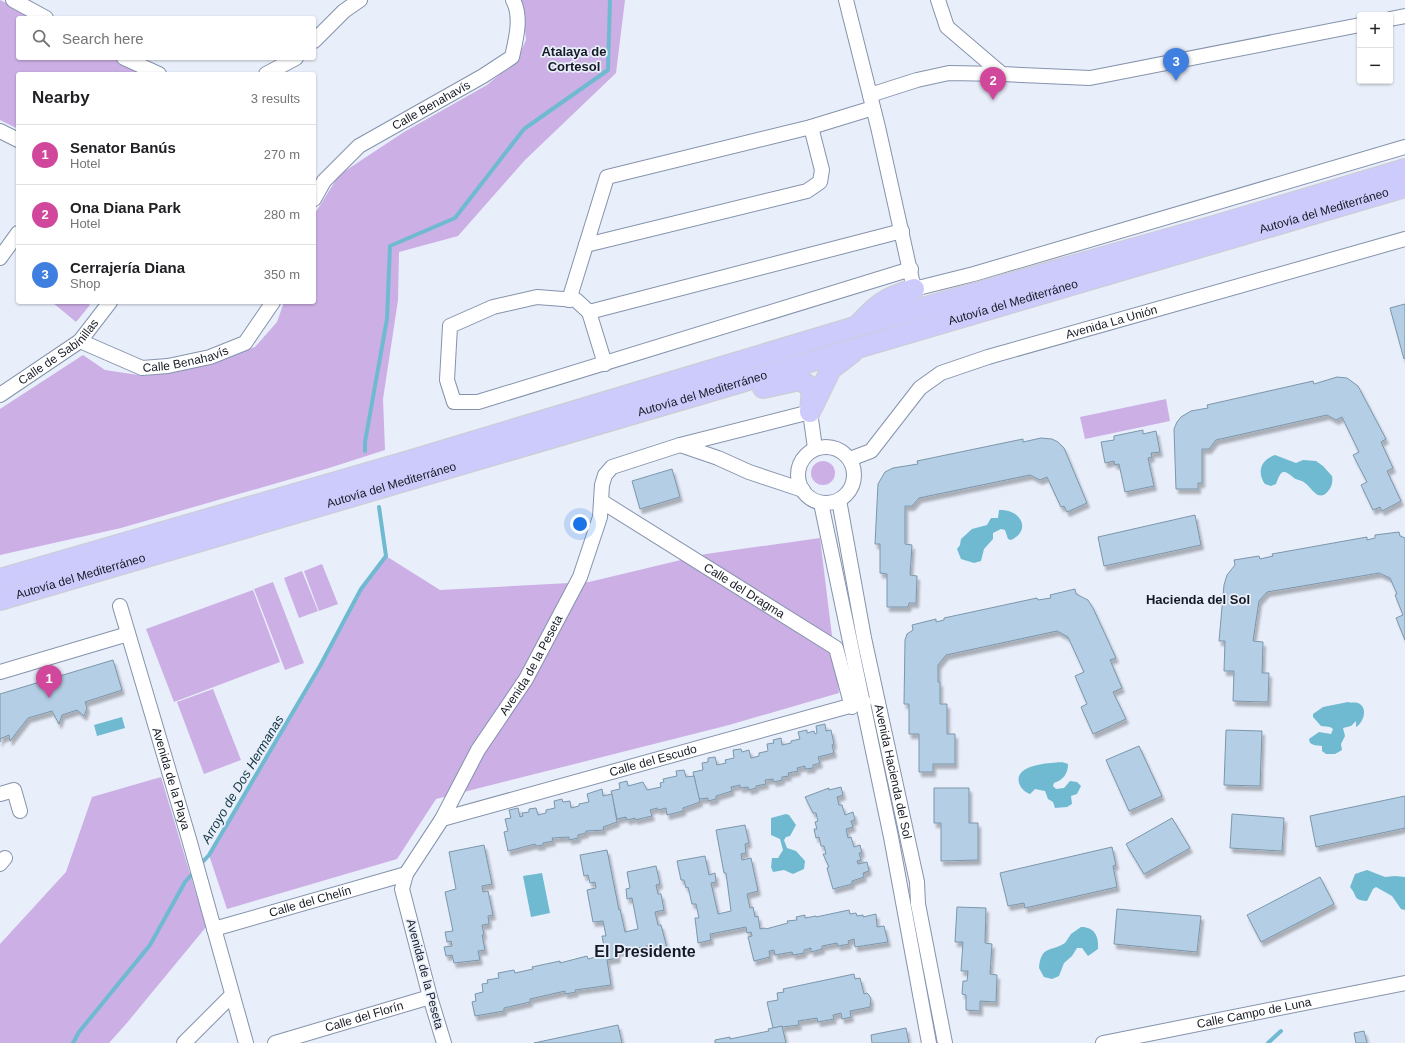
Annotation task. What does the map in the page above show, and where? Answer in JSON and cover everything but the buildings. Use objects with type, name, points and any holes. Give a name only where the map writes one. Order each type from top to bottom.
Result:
[{"type":"highway","name":"Autovía del Mediterráneo","points":[[0,579],[405,462],[858,326],[1217,225],[1405,169]]},
{"type":"highway","name":"Autovía del Mediterráneo","points":[[0,600],[705,394],[872,342],[1405,187]]},
{"type":"highway","points":[[858,326],[873,309],[890,297],[914,289]]},
{"type":"highway","points":[[810,412],[831,369],[850,355],[872,342]]},
{"type":"highway","points":[[705,394],[759,389],[800,380],[812,388],[810,412]]},
{"type":"highway","points":[[0,571],[39,568]]},
{"type":"street","points":[[13,0],[42,16]]},
{"type":"street","points":[[316,39],[344,11],[360,0]]},
{"type":"street","name":"Calle Benahavís","points":[[316,195],[324,181],[359,146],[483,76],[512,57],[517,30],[517,8],[513,0]]},
{"type":"street","points":[[846,0],[911,269],[914,289],[974,274],[1405,148]]},
{"type":"street","points":[[938,0],[947,27],[1002,74]]},
{"type":"street","points":[[1393,18],[1405,16]]},
{"type":"street","points":[[569,300],[606,177],[811,127],[917,80],[949,73],[1090,78],[1357,26]]},
{"type":"street","points":[[128,60],[155,72]]},
{"type":"street","points":[[270,72],[292,60]]},
{"type":"street","points":[[586,245],[807,191],[820,182],[822,170],[811,127]]},
{"type":"street","points":[[0,131],[16,139]]},
{"type":"street","points":[[589,312],[902,231]]},
{"type":"street","points":[[0,258],[16,236]]},
{"type":"street","name":"Avenida La Unión","points":[[850,460],[871,451],[920,388],[942,373],[988,358],[1405,239]]},
{"type":"street","points":[[605,364],[589,312],[576,300],[537,297],[493,307],[450,326],[447,380],[454,402],[478,402],[605,364],[911,269]]},
{"type":"street","name":"Calle de Sabinillas","points":[[0,395],[80,341],[108,304]]},
{"type":"street","name":"Calle Benahavís","points":[[80,341],[142,368],[175,364],[210,357],[245,343],[272,304]]},
{"type":"street","points":[[810,412],[815,448]]},
{"type":"street","name":"Avenida de la Peseta","points":[[444,1043],[430,997],[402,889],[406,874],[442,819],[478,750],[526,679],[580,577],[600,517],[605,475],[612,467],[680,445],[810,412]]},
{"type":"street","points":[[680,445],[718,458],[749,472],[803,490]]},
{"type":"street","points":[[824,446],[839,449],[850,460],[855,475],[854,483],[845,496],[838,500],[821,503],[814,500],[803,490],[799,483],[799,466],[808,452],[815,448],[824,446]]},
{"type":"street","name":"Avenida Hacienda del Sol","points":[[838,500],[864,638],[917,882],[918,904],[945,1043]]},
{"type":"street","name":"Calle del Dragma","points":[[601,501],[836,648],[858,704]]},
{"type":"street","name":"Avenida Hacienda del Sol","points":[[821,503],[858,704],[891,837],[929,1043]]},
{"type":"street","name":"Avenida de la Playa","points":[[120,606],[189,840],[246,1043]]},
{"type":"street","points":[[0,672],[128,634]]},
{"type":"street","name":"Calle del Escudo","points":[[442,819],[736,736],[858,704]]},
{"type":"street","points":[[0,794],[14,790],[20,811]]},
{"type":"street","name":"Calle del Chelín","points":[[214,929],[406,874]]},
{"type":"street","name":"Calle Campo de Luna","points":[[1103,1043],[1405,983]]},
{"type":"street","points":[[184,1043],[232,995]]},
{"type":"street","name":"Calle del Florín","points":[[275,1043],[430,997]]},
{"type":"shaded area","points":[[0,0],[33,16],[16,16],[16,60],[118,60],[141,72],[16,72],[16,128],[0,120]]},
{"type":"shaded area","points":[[517,0],[625,0],[616,73],[525,160],[458,236],[399,252],[398,300],[383,399],[385,450],[329,468],[121,528],[0,555],[0,409],[83,355],[105,370],[145,376],[198,367],[255,347],[277,322],[283,304],[316,304],[316,212],[339,175],[404,132],[487,85],[517,60],[526,40],[523,12]]},
{"type":"shaded area","points":[[54,304],[89,304],[90,305],[76,322]]},
{"type":"shaded area","points":[[1166,399],[1170,421],[1085,439],[1080,417]]},
{"type":"shaded area","points":[[823,461],[831,465],[835,473],[831,481],[823,485],[815,481],[811,473],[815,465]]},
{"type":"shaded area","points":[[820,538],[839,693],[729,725],[436,799],[397,859],[227,909],[209,855],[320,666],[361,589],[386,556],[440,590],[589,582],[706,554]]},
{"type":"shaded area","points":[[322,564],[338,604],[319,611],[304,571]]},
{"type":"shaded area","points":[[302,571],[318,611],[299,618],[284,578]]},
{"type":"shaded area","points":[[273,582],[304,663],[285,670],[254,589]]},
{"type":"shaded area","points":[[253,590],[280,662],[174,702],[146,629]]},
{"type":"shaded area","points":[[213,689],[241,760],[204,774],[177,702]]},
{"type":"shaded area","points":[[161,777],[206,927],[109,1043],[0,1043],[0,944],[66,872],[92,797]]},
{"type":"water","points":[[1275,455],[1296,463],[1303,460],[1316,461],[1332,476],[1330,488],[1322,496],[1316,494],[1304,482],[1295,479],[1284,472],[1282,472],[1279,476],[1276,484],[1271,486],[1265,484],[1261,476],[1261,467],[1266,460]]},
{"type":"water","points":[[999,510],[1007,511],[1018,516],[1022,526],[1021,531],[1011,540],[1008,539],[1005,530],[1001,529],[993,533],[993,539],[984,549],[981,561],[974,563],[961,559],[957,549],[960,545],[961,539],[972,529],[987,525],[991,518],[998,518]]},
{"type":"water","points":[[1348,702],[1358,703],[1361,705],[1364,712],[1363,719],[1356,727],[1356,721],[1351,726],[1343,728],[1345,736],[1341,744],[1342,750],[1335,754],[1326,754],[1322,751],[1322,746],[1310,743],[1309,739],[1319,732],[1331,734],[1333,729],[1330,727],[1321,726],[1313,717],[1313,714],[1323,707]]},
{"type":"water","points":[[122,717],[125,728],[97,736],[94,725]]},
{"type":"water","points":[[1062,762],[1068,764],[1066,774],[1054,783],[1053,786],[1056,789],[1064,788],[1070,781],[1077,782],[1081,786],[1077,794],[1071,796],[1072,804],[1067,807],[1055,808],[1053,802],[1048,799],[1045,791],[1035,789],[1030,794],[1021,787],[1019,777],[1022,772],[1028,768],[1042,764]]},
{"type":"water","points":[[786,814],[789,815],[796,825],[790,836],[786,837],[784,840],[787,848],[796,851],[805,861],[804,869],[793,874],[784,870],[773,872],[771,867],[772,858],[778,858],[783,850],[780,839],[771,835],[771,818]]},
{"type":"water","points":[[1367,870],[1385,877],[1405,877],[1405,910],[1401,909],[1392,896],[1376,887],[1373,889],[1367,901],[1357,899],[1350,887],[1355,874]]},
{"type":"water","points":[[542,873],[550,913],[531,917],[523,876]]},
{"type":"water","points":[[1081,927],[1086,927],[1093,931],[1098,940],[1098,949],[1088,956],[1082,948],[1077,948],[1072,956],[1064,963],[1059,976],[1052,979],[1044,977],[1039,968],[1044,952],[1065,943],[1071,934]]},
{"type":"waterway","name":"Arroyo de Dos Hermanas","points":[[365,451],[365,442],[387,319],[390,246],[455,218],[524,129],[608,70],[610,0]]},
{"type":"waterway","name":"Arroyo de Dos Hermanas","points":[[199,866],[209,855],[320,666],[361,589],[386,556],[379,507]]},
{"type":"waterway","name":"Arroyo de Dos Hermanas","points":[[73,1043],[79,1032],[150,945],[185,882],[195,871]]},
{"type":"waterway","points":[[1268,1043],[1281,1031]]},
{"type":"place","name":"Cerrajería Diana","points":[[1176,81]]},
{"type":"place","name":"Ona Diana Park","points":[[993,100]]},
{"type":"place","name":"Senator Banús","points":[[49,698]]},
{"type":"district","name":"Atalaya de Cortesol","points":[[574,58]]},
{"type":"district","name":"Hacienda del Sol","points":[[1198,599]]},
{"type":"district","name":"El Presidente","points":[[645,951]]}]
